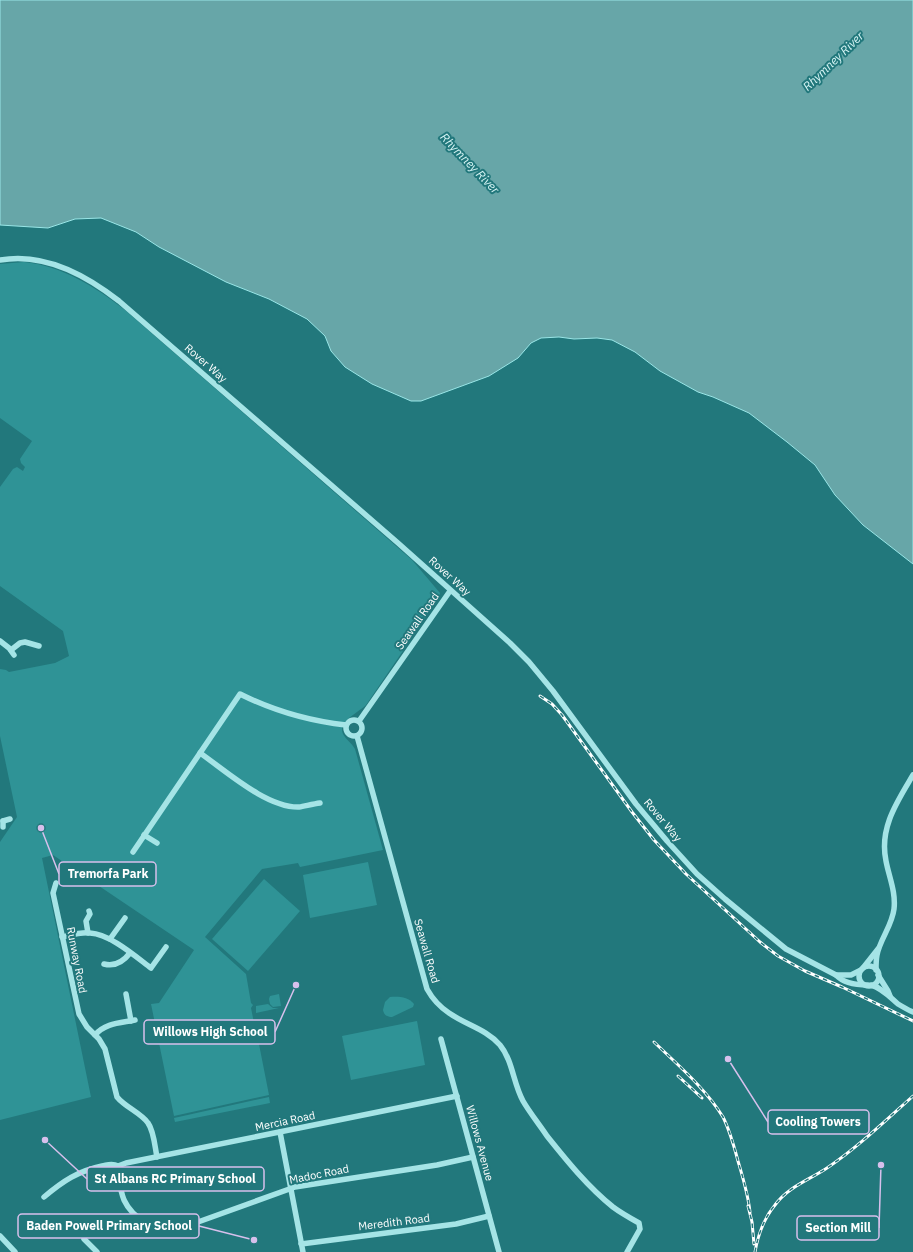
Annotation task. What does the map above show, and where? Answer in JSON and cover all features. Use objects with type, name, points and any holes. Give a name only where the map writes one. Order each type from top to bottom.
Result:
[{"type":"street","name":"Rover Way","points":[[0,260],[27,259],[49,262],[80,275],[104,289],[510,642],[534,668],[566,708],[636,804],[697,874],[786,949],[848,983],[876,987],[899,1004],[913,1012]]},
{"type":"street","name":"Seawall Road","points":[[359,721],[450,591]]},
{"type":"street","points":[[0,641],[12,653],[20,643],[25,642],[39,646]]},
{"type":"street","points":[[133,852],[240,694],[287,713],[328,724],[346,726]]},
{"type":"street","points":[[349,721],[359,721],[363,729],[360,734],[352,737],[347,734],[346,726],[349,721]]},
{"type":"street","name":"Seawall Road","points":[[357,736],[421,971],[427,988],[437,1003],[447,1012],[485,1032],[499,1045],[508,1059],[522,1100],[551,1141],[572,1166],[603,1198],[619,1211],[639,1223],[641,1227],[627,1252]]},
{"type":"street","points":[[200,753],[259,795],[279,804],[298,807],[320,803]]},
{"type":"street","points":[[880,947],[862,969],[860,979],[863,983],[869,985],[874,984],[877,981],[877,954],[880,947],[893,916],[893,890],[885,852],[885,834],[890,817],[913,775]]},
{"type":"street","points":[[2,822],[10,819]]},
{"type":"street","points":[[144,835],[157,843]]},
{"type":"street","name":"Runway Road","points":[[56,883],[53,893],[78,1014],[86,1027],[95,1035],[105,1048],[117,1097],[148,1123],[157,1157]]},
{"type":"street","points":[[88,933],[86,921],[90,914],[89,912]]},
{"type":"street","points":[[110,939],[125,918]]},
{"type":"street","points":[[62,937],[96,933],[110,939],[151,968],[166,947]]},
{"type":"street","points":[[104,964],[108,965],[120,963],[124,961],[130,953]]},
{"type":"street","points":[[836,976],[852,975],[869,966],[874,968],[877,972]]},
{"type":"street","name":"Rover Way","points":[[877,972],[890,996]]},
{"type":"street","points":[[95,1035],[107,1025],[133,1020],[126,994]]},
{"type":"street","name":"Willows Avenue","points":[[440,1039],[499,1252]]},
{"type":"street","name":"Mercia Road","points":[[44,1197],[64,1181],[80,1172],[111,1164],[118,1166],[457,1096]]},
{"type":"street","points":[[280,1132],[303,1252]]},
{"type":"street","name":"Madoc Road","points":[[118,1166],[117,1170],[122,1195],[132,1212],[136,1217],[149,1224],[168,1229],[184,1227],[295,1187],[437,1165],[473,1157]]},
{"type":"street","name":"Meredith Road","points":[[301,1244],[456,1224],[489,1216]]},
{"type":"street","points":[[0,1236],[15,1252]]},
{"type":"street","points":[[84,1239],[97,1252]]},
{"type":"shaded area","points":[[24,262],[52,268],[78,279],[102,293],[125,310],[412,560],[440,593],[439,598],[366,705],[343,725],[342,730],[344,736],[355,749],[383,850],[300,867],[298,863],[262,869],[205,937],[246,974],[251,1003],[253,1005],[251,1008],[269,1095],[174,1116],[151,1004],[159,1003],[194,950],[53,855],[42,858],[91,1097],[0,1120],[0,842],[17,817],[0,736],[0,669],[9,672],[55,663],[69,656],[63,631],[0,586],[0,487],[13,469],[17,467],[23,471],[25,467],[21,463],[20,459],[32,441],[0,418],[0,264]]},
{"type":"shaded area","points":[[368,862],[377,905],[310,918],[303,875]]},
{"type":"shaded area","points":[[264,879],[300,911],[248,971],[212,939]]},
{"type":"shaded area","points":[[279,994],[281,1006],[273,1007],[270,1004],[270,996]]},
{"type":"shaded area","points":[[390,997],[406,998],[414,1004],[413,1007],[392,1017],[387,1016],[383,1010],[385,1002]]},
{"type":"shaded area","points":[[268,1004],[273,1008],[279,1008],[256,1013],[256,1006]]},
{"type":"shaded area","points":[[417,1021],[425,1065],[351,1080],[342,1036]]},
{"type":"shaded area","points":[[269,1097],[270,1103],[175,1122],[174,1118]]},
{"type":"water","name":"Rhymney River","points":[[0,0],[913,0],[913,564],[863,525],[835,495],[815,465],[749,413],[698,392],[660,371],[635,352],[612,340],[597,338],[541,338],[531,343],[518,358],[489,376],[421,401],[411,401],[372,384],[345,367],[331,351],[325,336],[307,319],[269,299],[226,282],[159,247],[136,232],[101,218],[75,219],[48,228],[0,225]]},
{"type":"railway","points":[[540,696],[552,704],[562,715],[654,840],[686,874],[760,942],[778,956],[805,971],[913,1021]]},
{"type":"railway","points":[[654,1042],[700,1087],[723,1117],[735,1150],[745,1186],[750,1212]]},
{"type":"railway","points":[[678,1076],[702,1098]]},
{"type":"railway","points":[[755,1252],[765,1221],[771,1210],[786,1193],[827,1168],[850,1151],[913,1096]]},
{"type":"railway","points":[[748,1206],[752,1222],[754,1244]]},
{"type":"place","name":"Tremorfa Park","points":[[41,828]]},
{"type":"place","name":"Willows High School","points":[[296,985]]},
{"type":"place","name":"Cooling Towers","points":[[728,1059]]},
{"type":"place","name":"St Albans RC Primary School","points":[[45,1140]]},
{"type":"place","name":"Section Mill","points":[[881,1165]]},
{"type":"place","name":"Baden Powell Primary School","points":[[254,1240]]}]
